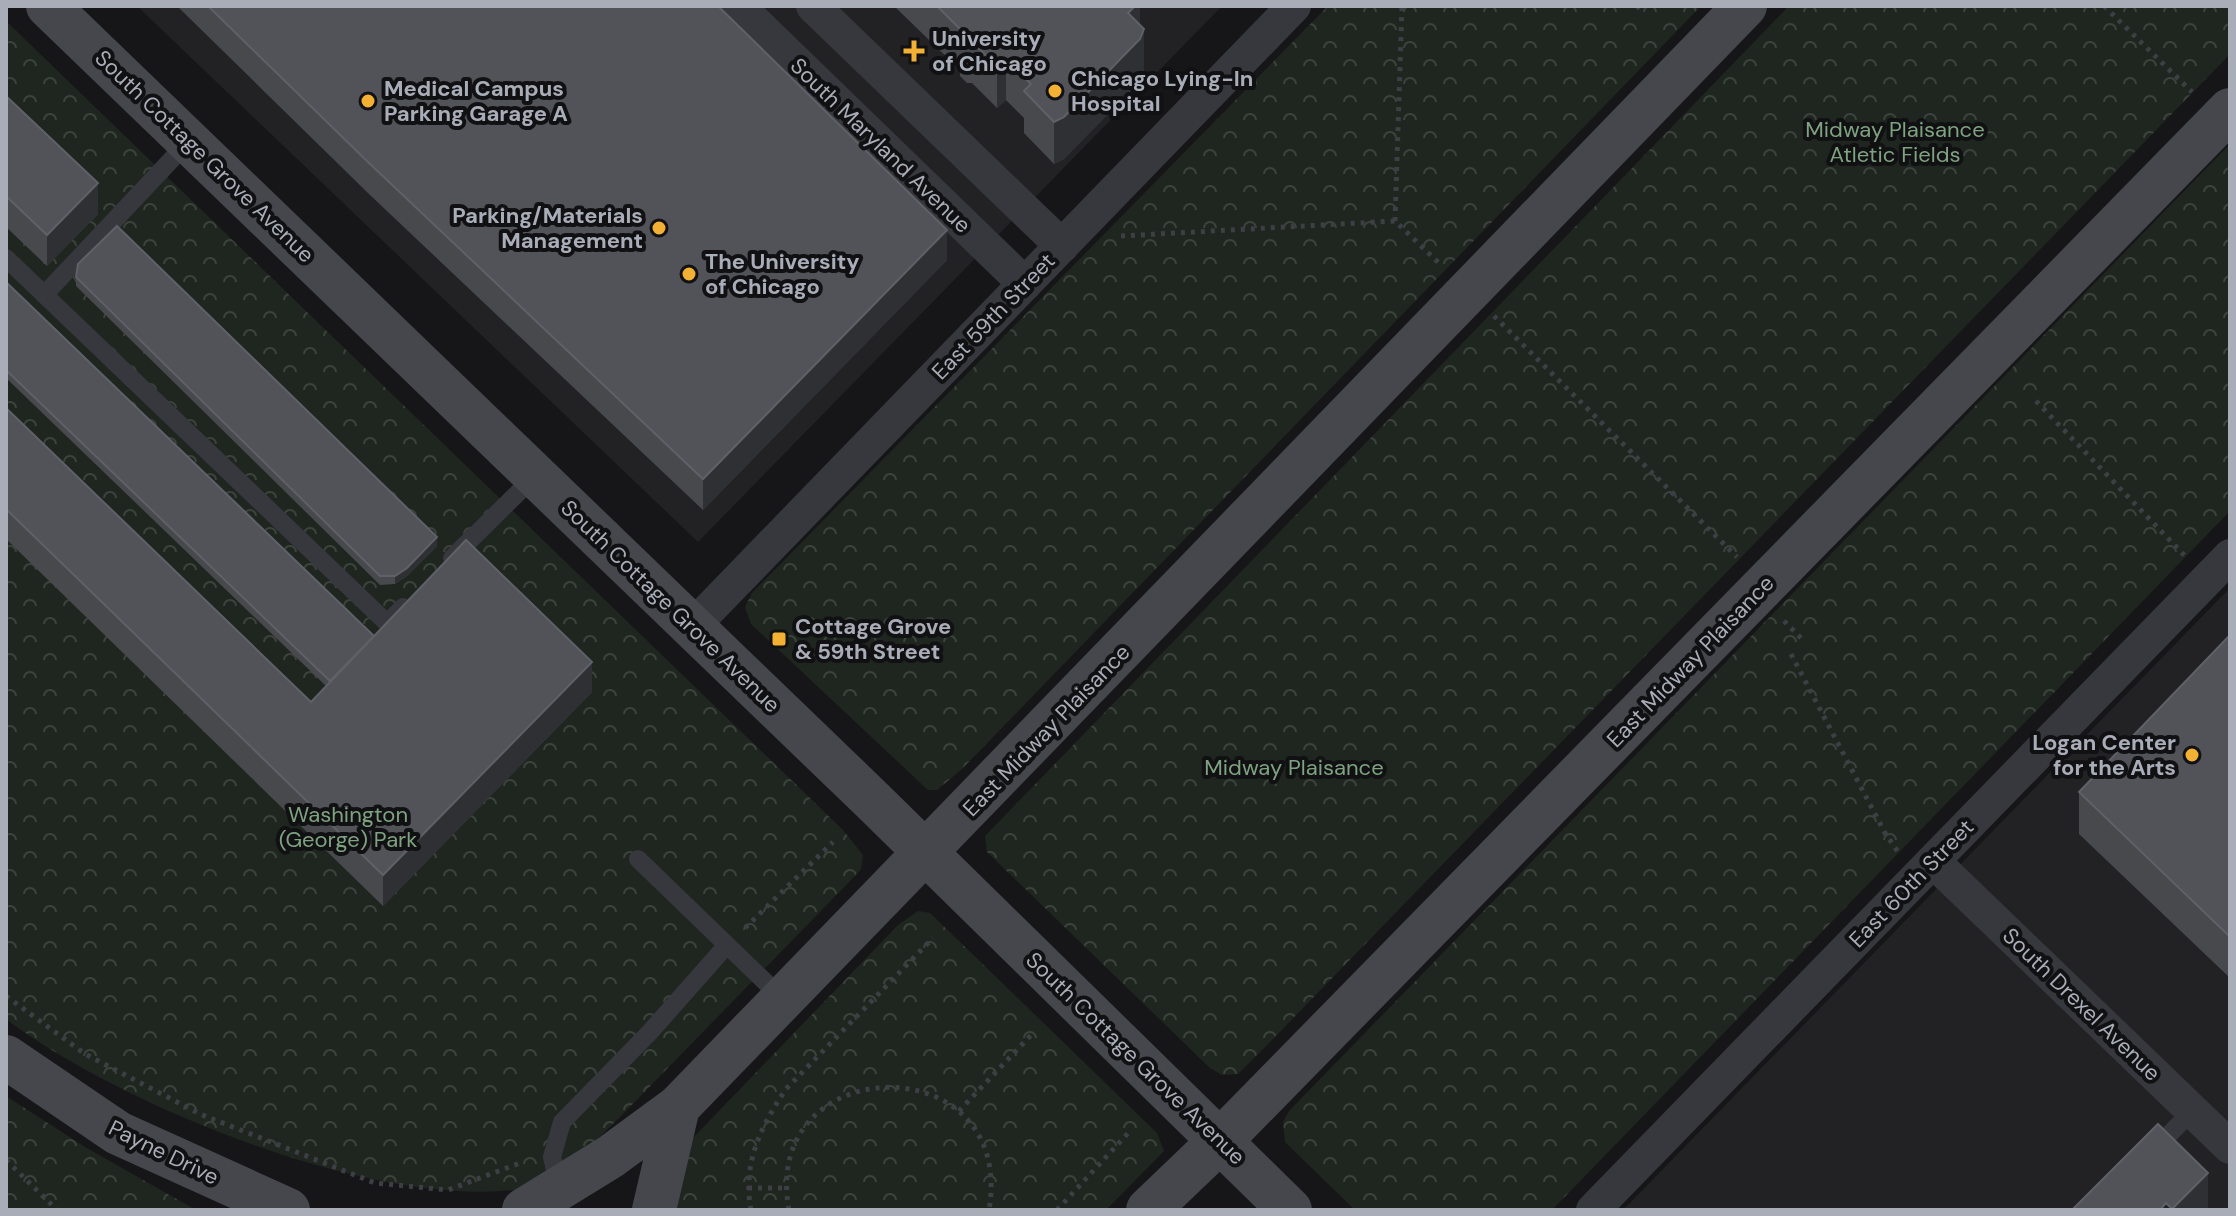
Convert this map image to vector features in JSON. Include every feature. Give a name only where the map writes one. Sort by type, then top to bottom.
[{"type":"street","name":"South Cottage Grove Avenue","points":[[48,6],[693,626],[1290,1210]]},
{"type":"street","name":"South Maryland Avenue","points":[[738,6],[1025,284]]},
{"type":"street","points":[[813,6],[1062,246]]},
{"type":"street","name":"East 59th Street","points":[[693,626],[1294,6]]},
{"type":"street","name":"East Midway Plaisance","points":[[542,1200],[678,1107],[1745,6]]},
{"type":"street","name":"East Midway Plaisance","points":[[1148,1210],[1220,1141],[2211,101]]},
{"type":"street","name":"East 60th Street","points":[[1593,1210],[2230,556]]},
{"type":"street","name":"South Drexel Avenue","points":[[1933,861],[2230,1147]]},
{"type":"street","name":"Payne Drive","points":[[6,1057],[118,1133],[288,1210]]},
{"type":"street","points":[[654,1210],[678,1107]]},
{"type":"lane","points":[[44,295],[189,141]]},
{"type":"lane","points":[[6,258],[387,623],[419,591]]},
{"type":"lane","points":[[440,570],[536,475]]},
{"type":"lane","points":[[638,859],[783,999]]},
{"type":"lane","points":[[542,1200],[562,1122],[650,1032],[726,946]]},
{"type":"lane","points":[[2146,1159],[2192,1111]]},
{"type":"path","points":[[1395,221],[1402,6]]},
{"type":"path","points":[[2104,6],[2211,101]]},
{"type":"path","points":[[1113,237],[1395,221],[1446,269]]},
{"type":"path","points":[[1491,313],[1740,559]]},
{"type":"path","points":[[2036,401],[2186,557]]},
{"type":"path","points":[[1777,615],[1803,640]]},
{"type":"path","points":[[1791,654],[1885,833],[1899,853]]},
{"type":"path","points":[[726,946],[833,842]]},
{"type":"path","points":[[751,1210],[748,1188],[760,1131],[786,1089],[933,938]]},
{"type":"path","points":[[6,996],[85,1054],[200,1114],[375,1183],[448,1190],[521,1163],[556,1136]]},
{"type":"path","points":[[959,1111],[1032,1034]]},
{"type":"path","points":[[789,1210],[789,1164],[804,1130],[830,1103],[849,1093],[883,1085],[900,1085],[933,1094],[959,1111],[987,1154],[992,1190],[989,1210]]},
{"type":"path","points":[[1057,1210],[1131,1130]]},
{"type":"path","points":[[6,1160],[57,1210]]},
{"type":"path","points":[[748,1188],[787,1188]]},
{"type":"shaded area","name":"The University of Chicago","points":[[137,6],[1222,6],[698,542]]},
{"type":"shaded area","points":[[2230,588],[2230,1210],[1623,1210]]},
{"type":"green space","points":[[1328,6],[1701,6],[962,769],[937,790],[928,790],[751,624],[745,607],[752,593]]},
{"type":"green space","name":"Midway Plaisance","points":[[1789,6],[2230,6],[2230,54],[1271,1041],[1238,1074],[1222,1075],[1210,1068],[987,852],[985,836]]},
{"type":"green space","name":"Washington (George) Park","points":[[6,21],[843,830],[863,855],[861,869],[853,878],[622,1115],[569,1163],[533,1187],[473,1192],[406,1185],[333,1170],[185,1118],[116,1086],[6,1019]]},
{"type":"green space","points":[[2230,144],[2230,511],[1552,1210],[1355,1210],[1285,1142],[1283,1122],[1289,1111]]},
{"type":"green space","points":[[918,911],[930,913],[1157,1133],[1164,1151],[1106,1210],[677,1210],[677,1188],[691,1140],[898,925]]},
{"type":"green space","points":[[6,1096],[85,1147],[196,1210],[6,1210]]},
{"type":"building","name":"The University of Chicago","points":[[208,6],[718,6],[947,230],[703,479]]},
{"type":"building","points":[[937,6],[1135,6],[1128,13],[1144,29],[1140,39],[1064,117],[1054,122],[1024,91],[1031,84],[1006,58],[997,67],[972,41],[967,42],[960,35],[960,29]]},
{"type":"building","points":[[6,96],[98,183],[47,235],[6,196]]},
{"type":"building","points":[[117,226],[437,537],[407,568],[395,576],[380,576],[76,277],[78,264]]},
{"type":"building","points":[[6,282],[374,636],[330,681],[6,370]]},
{"type":"building","points":[[6,408],[311,702],[466,540],[592,662],[383,875],[6,509]]},
{"type":"building","name":"Logan Center for the Arts","points":[[2230,635],[2230,937],[2079,792]]},
{"type":"building","points":[[2158,1124],[2208,1173],[2172,1209],[2166,1203],[2160,1210],[2072,1210]]},
{"type":"place","name":"University of Chicago","points":[[914,51]]},
{"type":"place","name":"Chicago Lying-In Hospital","points":[[1055,91]]},
{"type":"place","name":"Medical Campus Parking Garage A","points":[[368,101]]},
{"type":"place","name":"Parking/Materials Management","points":[[659,228]]},
{"type":"place","name":"The University of Chicago","points":[[689,274]]},
{"type":"place","name":"Cottage Grove & 59th Street","points":[[779,639]]},
{"type":"place","name":"Logan Center for the Arts","points":[[2192,755]]},
{"type":"park label","name":"Midway Plaisance Atletic Fields","points":[[1895,142]]}]
